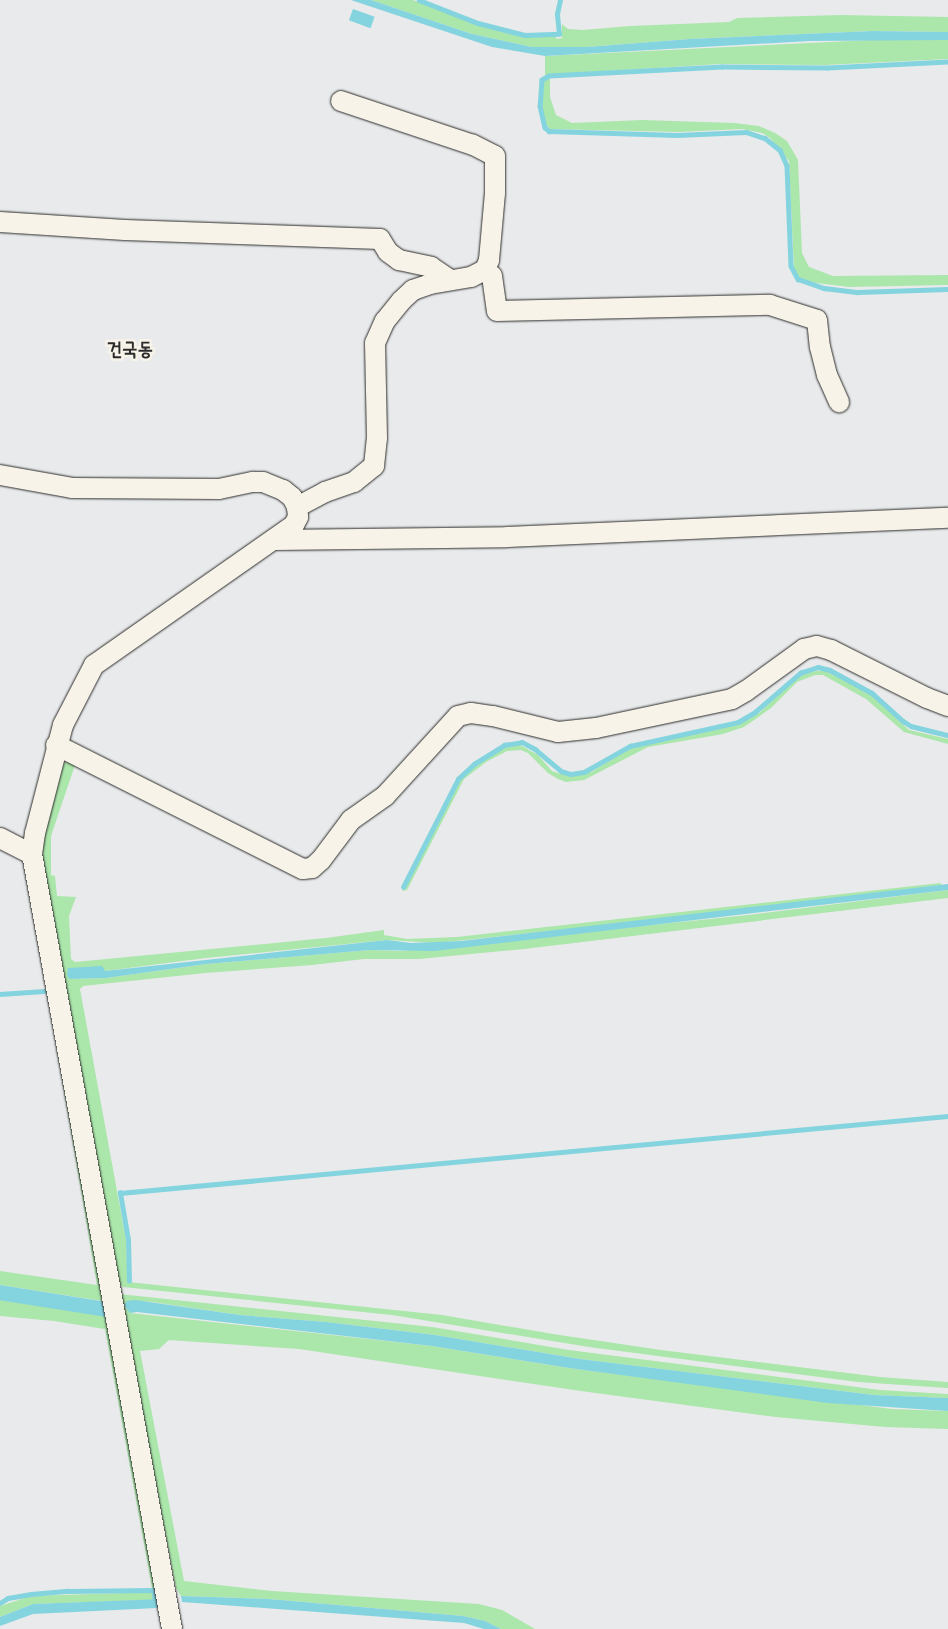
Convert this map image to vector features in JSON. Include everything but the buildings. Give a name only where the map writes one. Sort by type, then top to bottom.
[{"type":"street","points":[[297,507],[325,492],[354,482],[374,466],[377,438],[375,343],[385,322],[401,301],[413,290],[430,284],[471,277],[485,270],[490,250],[495,193],[495,156],[473,145],[341,101]]},
{"type":"street","points":[[0,222],[126,230],[380,239],[388,252],[399,260],[431,267],[450,280]]},
{"type":"street","points":[[485,270],[492,276],[497,311],[770,305],[817,320],[820,346],[827,375],[839,402]]},
{"type":"street","points":[[0,475],[72,488],[219,489],[262,482],[283,490],[292,497],[297,507],[298,517],[294,525],[275,540],[94,665],[63,725],[56,745],[32,854],[172,1629]]},
{"type":"street","points":[[275,540],[507,537],[948,518]]},
{"type":"street","points":[[56,745],[304,869],[312,868],[321,860],[351,820],[385,796],[458,716],[471,713],[493,716],[558,732],[574,732],[644,719],[732,699],[752,687],[804,649],[817,646],[831,650],[927,698],[948,706]]},
{"type":"street","points":[[0,838],[32,854]]},
{"type":"green space","points":[[371,0],[413,0],[480,26],[527,37],[555,36],[557,39],[562,38],[562,24],[568,29],[583,30],[729,22],[737,18],[841,15],[948,17],[948,32],[872,31],[690,39],[587,47],[532,47],[472,34]]},
{"type":"green space","points":[[871,40],[948,40],[948,59],[825,65],[719,64],[545,75],[545,56]]},
{"type":"green space","points":[[550,79],[550,97],[556,115],[572,123],[642,120],[734,123],[759,126],[775,133],[787,141],[798,160],[802,253],[809,267],[833,276],[948,275],[948,285],[849,287],[809,282],[799,277],[794,269],[789,161],[770,138],[762,133],[742,129],[679,132],[550,129],[545,123],[541,104],[544,80]]},
{"type":"green space","points":[[825,671],[853,683],[870,694],[909,730],[948,739],[948,744],[904,732],[866,699],[823,675],[815,675],[797,682],[771,708],[744,727],[723,734],[648,747],[584,780],[566,782],[558,779],[548,773],[528,753],[521,750],[507,751],[486,762],[464,779],[407,890],[402,891],[460,778],[497,751],[512,745],[520,745],[538,755],[552,771],[561,774],[581,775],[593,771],[631,747],[653,740],[736,725],[759,713],[800,675]]},
{"type":"green space","points":[[77,759],[51,836],[51,875],[55,876],[57,896],[76,897],[69,916],[71,959],[75,962],[326,938],[384,930],[384,935],[407,939],[457,937],[940,883],[942,885],[635,922],[437,943],[387,940],[206,958],[105,971],[70,979],[106,978],[206,964],[370,950],[401,951],[748,915],[948,890],[948,898],[524,949],[419,959],[364,959],[205,973],[83,986],[80,989],[126,1240],[128,1282],[442,1315],[661,1350],[880,1377],[948,1382],[948,1388],[858,1382],[589,1347],[392,1315],[123,1287],[118,1283],[43,861],[42,846],[60,770],[65,763]]},
{"type":"green space","points":[[47,990],[109,1302],[0,1285],[0,1271],[97,1285]]},
{"type":"green space","points":[[119,1294],[432,1327],[569,1350],[880,1390],[948,1394],[948,1398],[874,1395],[580,1359],[435,1335],[326,1322],[240,1315],[152,1302],[127,1301],[130,1313],[432,1346],[569,1368],[892,1409],[948,1411],[948,1429],[885,1427],[776,1417],[581,1391],[299,1349],[169,1340],[159,1349],[140,1351],[184,1581],[272,1591],[479,1604],[502,1610],[535,1629],[501,1629],[485,1621],[463,1616],[269,1599],[181,1596],[176,1588]]},
{"type":"green space","points":[[0,1300],[111,1316],[155,1588],[152,1588],[105,1329],[54,1321],[0,1316]]},
{"type":"green space","points":[[152,1592],[153,1600],[33,1604],[0,1617],[0,1606],[31,1596]]},
{"type":"water","points":[[351,0],[371,0],[472,34],[532,47],[587,47],[690,39],[872,31],[948,32],[948,40],[810,41],[545,56],[492,47]]},
{"type":"water","points":[[353,9],[375,17],[371,28],[349,20]]},
{"type":"water","points":[[948,884],[948,890],[434,951],[370,950],[206,964],[106,978],[70,979],[67,976],[68,968],[102,966],[105,971],[387,940],[411,943],[461,941]]},
{"type":"water","points":[[0,1285],[109,1302],[106,1317],[0,1300]]},
{"type":"water","points":[[135,1300],[240,1315],[326,1322],[435,1335],[580,1359],[874,1395],[948,1398],[948,1411],[828,1403],[569,1368],[432,1346],[137,1312],[130,1313],[124,1305],[127,1301]]},
{"type":"water","points":[[181,1596],[269,1599],[463,1616],[485,1621],[501,1629],[484,1629],[464,1623],[182,1602]]},
{"type":"water","points":[[163,1599],[164,1603],[157,1608],[33,1614],[0,1626],[0,1617],[33,1604]]},
{"type":"waterway","points":[[419,0],[478,23],[525,35],[559,34],[557,14],[560,0]]},
{"type":"waterway","points":[[948,62],[828,68],[722,67],[549,76],[542,80],[540,106],[545,127],[549,131],[677,135],[746,132],[765,138],[780,150],[787,166],[791,266],[798,279],[824,288],[858,292],[948,289]]},
{"type":"waterway","points":[[403,887],[458,779],[474,764],[504,745],[522,742],[535,749],[561,771],[571,774],[584,772],[630,746],[738,722],[755,712],[800,673],[818,667],[830,670],[872,693],[911,726],[948,735]]},
{"type":"waterway","points":[[0,994],[44,991]]},
{"type":"waterway","points":[[129,1281],[128,1240],[120,1193],[948,1116]]},
{"type":"waterway","points":[[0,1603],[8,1598],[68,1591],[154,1590],[155,1600]]},
{"type":"district","name":"건국동","points":[[130,349]]}]
